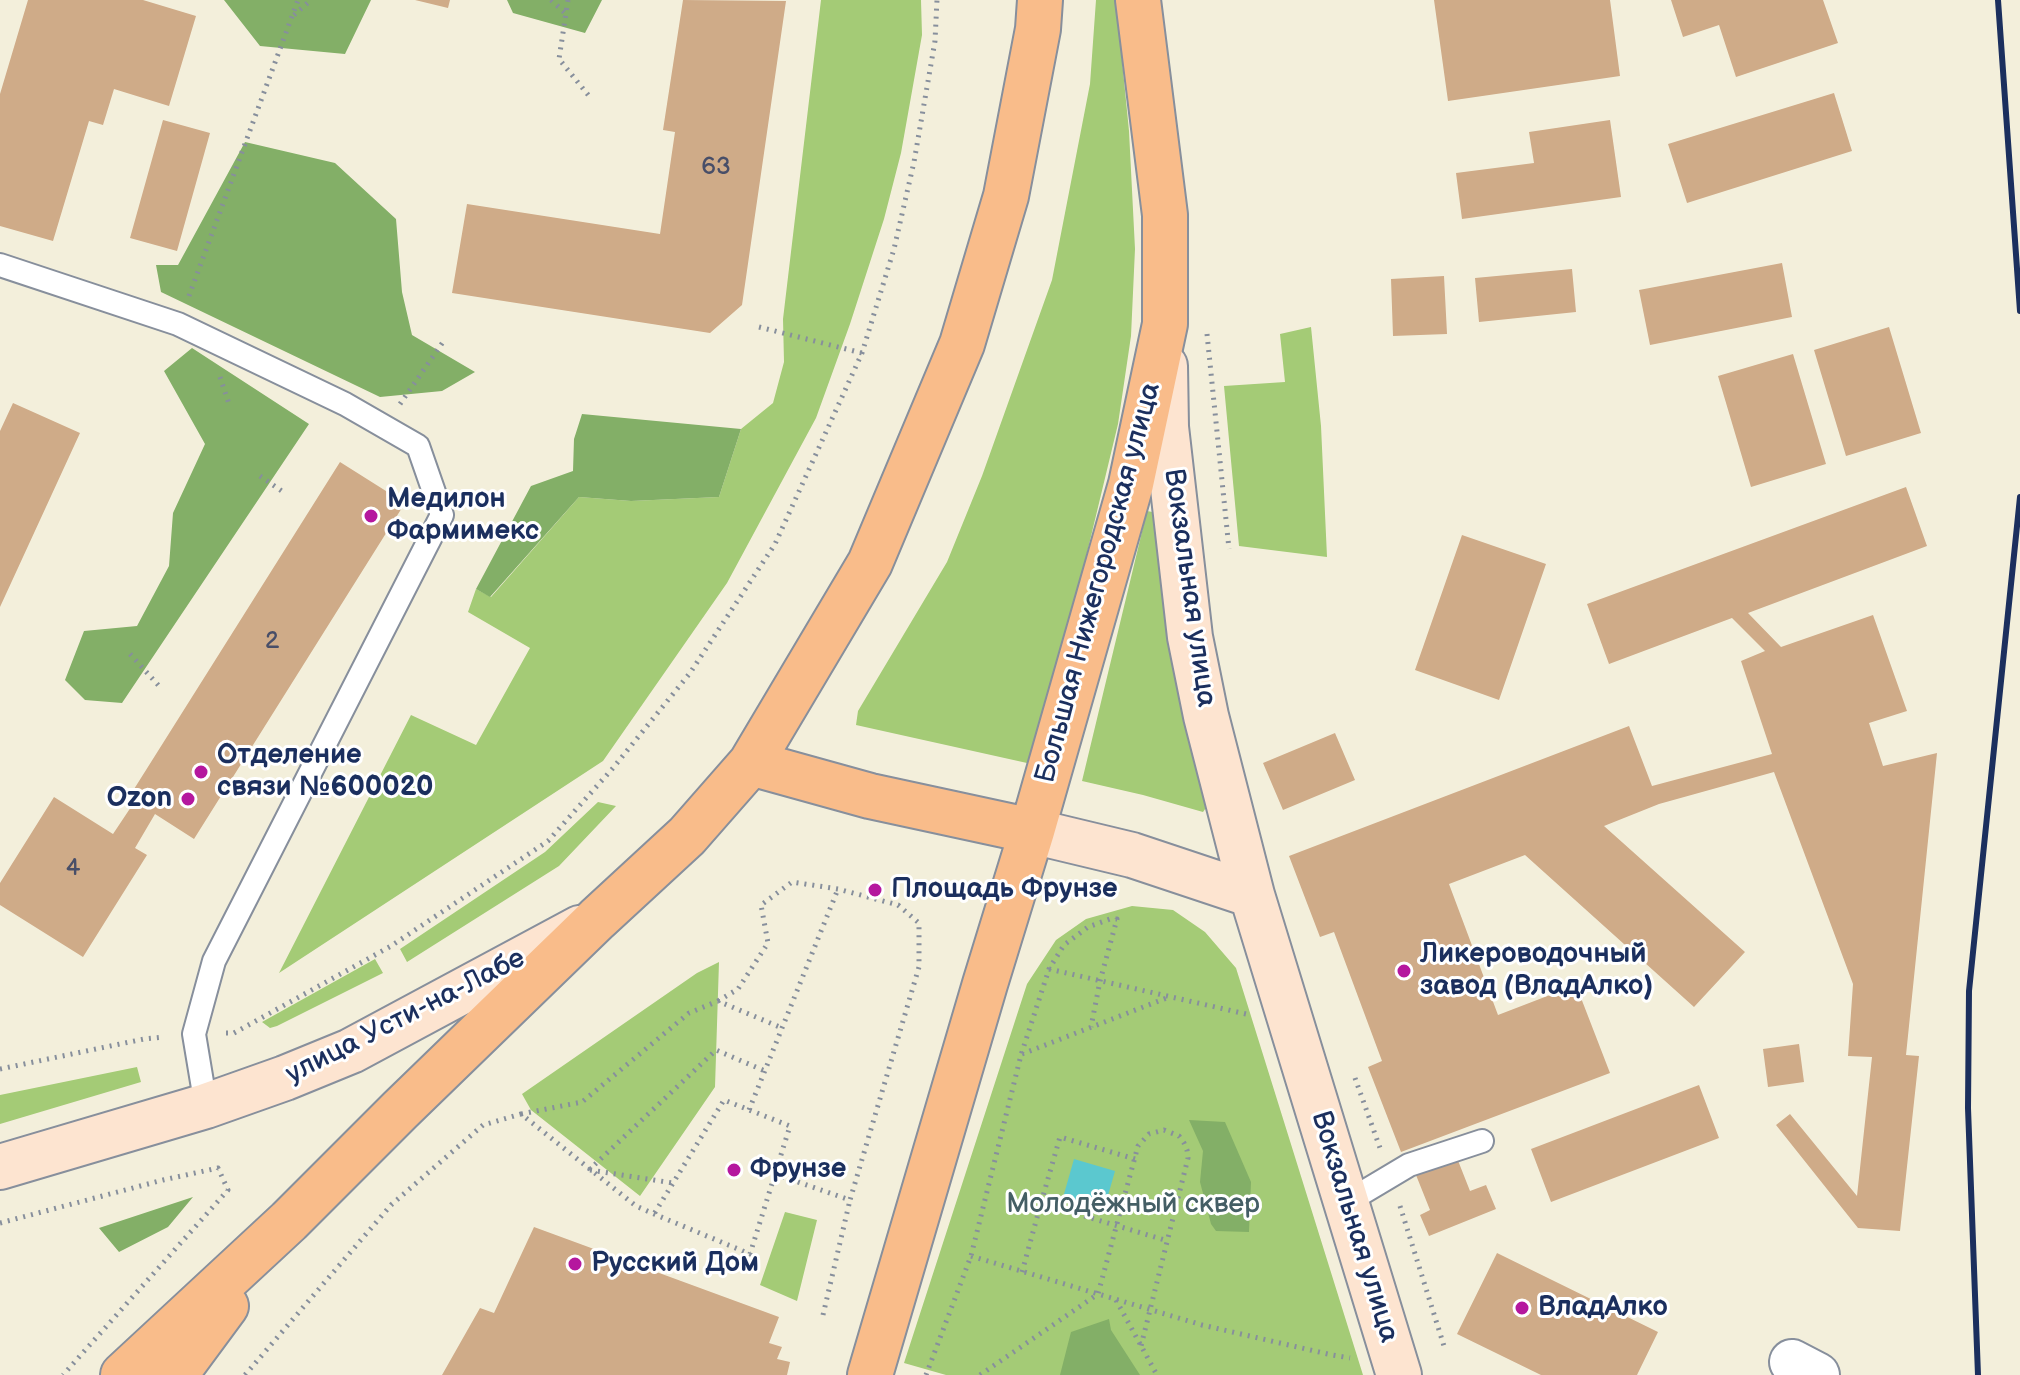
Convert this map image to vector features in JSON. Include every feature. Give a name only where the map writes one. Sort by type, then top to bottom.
[{"type":"main road","points":[[1040,0],[1038,29],[1006,196],[962,344],[870,563],[751,763],[870,796],[1132,855],[1252,895]]},
{"type":"main road","name":"Большая Нижегородская улица","points":[[870,1375],[1032,831],[1131,484],[1165,324],[1165,215],[1138,0]]},
{"type":"main road","name":"Вокзальная улица","points":[[1165,324],[1166,427],[1190,637],[1213,743],[1252,895],[1399,1375]]},
{"type":"main road","name":"улица Усти-на-Лабе","points":[[0,1167],[206,1106],[351,1051],[597,919],[687,836],[751,763]]},
{"type":"main road","points":[[123,1375],[289,1221],[597,919]]},
{"type":"main road","points":[[175,1375],[289,1221]]},
{"type":"lane","points":[[0,265],[178,324],[345,404],[418,446],[442,515],[214,961],[194,1034],[206,1106]]},
{"type":"lane","points":[[1347,1202],[1409,1165],[1482,1141]]},
{"type":"path","points":[[178,324],[298,0]]},
{"type":"path","points":[[291,17],[311,0]]},
{"type":"path","points":[[551,0],[566,13]]},
{"type":"path","points":[[568,0],[559,59],[589,96]]},
{"type":"path","points":[[0,1069],[144,1039],[234,1033],[391,946],[548,841],[613,768],[690,673],[775,544],[862,353],[894,249],[914,162],[935,41],[937,0]]},
{"type":"path","points":[[759,327],[862,353]]},
{"type":"path","points":[[384,427],[443,342]]},
{"type":"path","points":[[260,476],[286,494]]},
{"type":"path","points":[[130,654],[159,686]]},
{"type":"path","points":[[245,1375],[391,1205],[483,1125],[582,1102],[689,1013],[738,989],[768,943],[761,905],[792,882],[838,889],[898,905],[919,923],[919,967],[850,1200],[823,1315]]},
{"type":"path","points":[[749,1110],[838,889]]},
{"type":"path","points":[[926,1375],[971,1256],[1021,1055],[1049,969],[1064,945],[1088,927],[1117,919],[1091,1027]]},
{"type":"path","points":[[1049,969],[1246,1013]]},
{"type":"path","points":[[1021,1055],[1169,997]]},
{"type":"path","points":[[718,1001],[782,1028]]},
{"type":"path","points":[[589,1170],[716,1050],[765,1071]]},
{"type":"path","points":[[521,1114],[636,1206],[654,1214],[750,1254],[790,1126],[724,1100],[654,1214]]},
{"type":"path","points":[[980,1375],[1098,1294],[1143,1139],[1156,1131],[1172,1132],[1184,1143],[1188,1158],[1141,1346]]},
{"type":"path","points":[[1022,1272],[1060,1137],[1135,1159]]},
{"type":"path","points":[[0,1223],[218,1168],[228,1190],[63,1375]]},
{"type":"path","points":[[589,1170],[673,1183]]},
{"type":"path","points":[[775,1174],[850,1200]]},
{"type":"path","points":[[1041,1203],[1168,1241]]},
{"type":"path","points":[[971,1256],[1202,1325],[1350,1358]]},
{"type":"path","points":[[1116,1300],[1157,1375]]},
{"type":"green space","points":[[224,0],[371,0],[345,54],[260,46]]},
{"type":"green space","points":[[507,0],[602,0],[585,33],[513,13]]},
{"type":"green space","points":[[821,0],[921,0],[922,35],[901,153],[884,219],[850,324],[816,418],[727,583],[603,761],[279,973],[411,715],[476,745],[530,648],[468,612],[476,589],[491,597],[579,497],[631,501],[719,497],[741,429],[773,403],[784,362],[783,319]]},
{"type":"green space","points":[[1096,0],[1116,0],[1129,131],[1135,249],[1131,336],[1118,424],[1036,765],[856,725],[858,711],[947,562],[982,476],[1052,280],[1090,84]]},
{"type":"green space","points":[[245,142],[335,163],[396,219],[402,292],[412,335],[475,372],[442,391],[380,397],[161,292],[156,265],[178,265]]},
{"type":"green space","points":[[1311,327],[1321,426],[1327,557],[1239,546],[1224,386],[1285,382],[1280,334]]},
{"type":"green space","points":[[192,348],[309,424],[122,703],[85,700],[65,680],[84,631],[137,626],[169,566],[173,513],[205,444],[164,371]]},
{"type":"green space","points":[[582,414],[741,429],[719,497],[631,501],[579,497],[490,597],[476,589],[531,486],[573,471],[574,439]]},
{"type":"green space","points":[[1147,511],[1158,513],[1208,805],[1203,812],[1082,781]]},
{"type":"green space","points":[[598,802],[616,806],[559,866],[407,962],[400,949],[545,852]]},
{"type":"green space","name":"Молодёжный сквер","points":[[1132,906],[1173,910],[1205,932],[1236,968],[1363,1375],[946,1375],[904,1363],[1027,984],[1056,940],[1086,919]]},
{"type":"green space","points":[[375,959],[383,973],[277,1026],[270,1028],[262,1022]]},
{"type":"green space","points":[[719,962],[715,1087],[640,1196],[531,1110],[522,1094],[697,973]]},
{"type":"green space","points":[[137,1067],[141,1082],[0,1124],[0,1095]]},
{"type":"green space","points":[[1189,1120],[1225,1122],[1251,1182],[1249,1232],[1216,1231],[1211,1224],[1200,1182],[1203,1151]]},
{"type":"green space","points":[[193,1197],[168,1227],[119,1252],[99,1228]]},
{"type":"green space","points":[[785,1212],[817,1220],[797,1301],[760,1285]]},
{"type":"green space","points":[[1109,1319],[1111,1330],[1140,1375],[1060,1375],[1071,1332]]},
{"type":"water","points":[[1074,1159],[1115,1171],[1103,1213],[1062,1201]]},
{"type":"building","points":[[28,0],[143,0],[196,16],[169,106],[114,89],[103,125],[89,121],[53,241],[0,226],[0,94]]},
{"type":"building","points":[[415,0],[450,0],[448,8]]},
{"type":"building","points":[[683,0],[786,1],[742,305],[710,333],[452,293],[467,204],[660,234],[675,132],[663,130]]},
{"type":"building","points":[[1434,0],[1610,0],[1620,76],[1448,101]]},
{"type":"building","points":[[1671,0],[1823,0],[1838,43],[1736,77],[1719,25],[1683,37]]},
{"type":"building","points":[[1834,93],[1852,151],[1687,203],[1668,144]]},
{"type":"building","points":[[163,120],[210,133],[177,251],[130,238]]},
{"type":"building","points":[[1610,120],[1621,197],[1462,219],[1456,173],[1534,163],[1529,132]]},
{"type":"building","points":[[1782,263],[1792,317],[1650,345],[1639,290]]},
{"type":"building","points":[[1572,269],[1576,312],[1479,322],[1475,278]]},
{"type":"building","points":[[1444,276],[1447,334],[1393,336],[1391,279]]},
{"type":"building","points":[[1889,327],[1921,433],[1846,456],[1814,350]]},
{"type":"building","points":[[1793,354],[1826,464],[1751,487],[1718,376]]},
{"type":"building","points":[[13,403],[80,433],[0,607],[0,431]]},
{"type":"building","points":[[340,462],[405,503],[194,839],[155,814],[135,848],[147,855],[83,957],[0,905],[0,883],[54,797],[113,834],[135,801],[129,797]]},
{"type":"building","points":[[1906,487],[1927,546],[1748,613],[1781,647],[1873,615],[1907,711],[1869,723],[1883,766],[1937,753],[1906,1055],[1919,1056],[1900,1231],[1858,1228],[1776,1125],[1790,1114],[1857,1196],[1872,1057],[1848,1056],[1853,984],[1774,772],[1659,804],[1604,826],[1745,952],[1694,1007],[1525,855],[1449,884],[1498,1015],[1576,985],[1610,1073],[1401,1152],[1368,1067],[1382,1061],[1334,932],[1320,937],[1289,856],[1629,726],[1652,786],[1772,754],[1741,661],[1765,651],[1732,618],[1609,664],[1587,604]]},
{"type":"building","points":[[1462,535],[1546,564],[1499,700],[1415,670]]},
{"type":"building","points":[[1335,733],[1355,780],[1283,810],[1263,763]]},
{"type":"building","points":[[1799,1044],[1804,1082],[1768,1087],[1763,1049]]},
{"type":"building","points":[[1699,1085],[1719,1138],[1551,1202],[1531,1149]]},
{"type":"building","points":[[1457,1158],[1470,1191],[1486,1185],[1496,1209],[1429,1236],[1420,1215],[1430,1210],[1416,1175]]},
{"type":"building","name":"Русский Дом","points":[[534,1227],[779,1317],[769,1343],[782,1347],[777,1359],[790,1362],[787,1375],[442,1375],[480,1308],[494,1313]]},
{"type":"building","points":[[1497,1253],[1658,1332],[1637,1375],[1541,1375],[1457,1334]]},
{"type":"railway","points":[[1998,0],[2020,311]]},
{"type":"railway","points":[[1978,1375],[1968,1108],[1969,991],[2020,497]]},
{"type":"place","name":"Медилон Фармимекс","points":[[371,516]]},
{"type":"place","name":"Отделение связи №600020","points":[[201,772]]},
{"type":"place","name":"Ozon","points":[[188,799]]},
{"type":"place","name":"Площадь Фрунзе","points":[[875,890]]},
{"type":"place","name":"Ликероводочный завод (ВладАлко)","points":[[1404,971]]},
{"type":"place","name":"Фрунзе","points":[[734,1170]]},
{"type":"place","name":"Русский Дом","points":[[575,1264]]},
{"type":"place","name":"ВладАлко","points":[[1522,1308]]}]
